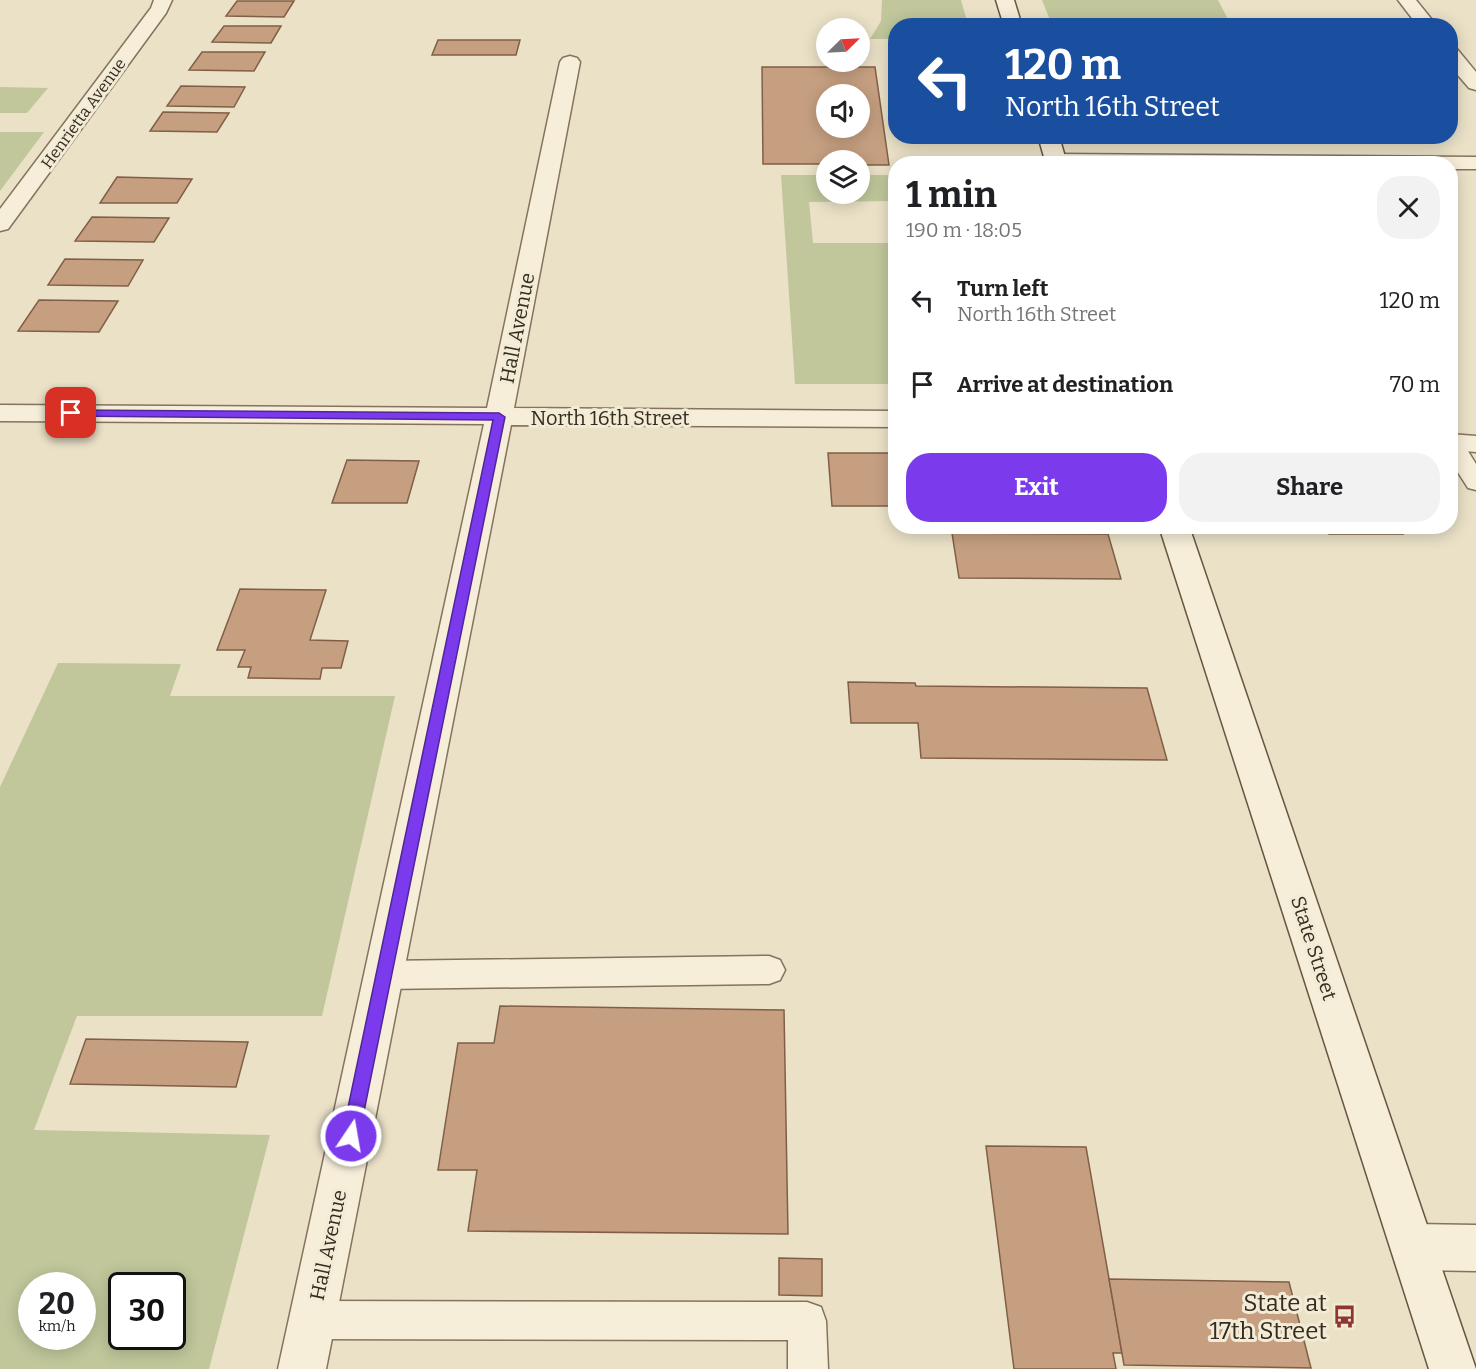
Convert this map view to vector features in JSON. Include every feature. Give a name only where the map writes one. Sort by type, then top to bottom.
[{"type":"street","name":"Henrietta Avenue","points":[[0,224],[159,9],[163,0]]},
{"type":"street","points":[[1005,0],[1011,18]]},
{"type":"street","points":[[1407,0],[1422,18]]},
{"type":"street","name":"Hall Avenue","points":[[302,1369],[570,62]]},
{"type":"street","points":[[1458,63],[1476,84]]},
{"type":"street","points":[[1458,163],[1476,163]]},
{"type":"street","name":"North 16th Street","points":[[0,413],[888,419]]},
{"type":"street","name":"State Street","points":[[1177,534],[1453,1369]]},
{"type":"street","points":[[1414,1247],[1476,1248]]},
{"type":"lane","points":[[1458,444],[1476,483]]},
{"type":"lane","points":[[384,975],[769,970]]},
{"type":"lane","points":[[312,1320],[807,1321],[808,1369]]},
{"type":"green space","points":[[882,0],[961,0],[966,18],[888,18],[888,39],[870,39],[881,21]]},
{"type":"green space","points":[[1042,0],[1218,0],[1227,18],[1049,18]]},
{"type":"green space","points":[[0,87],[48,88],[27,113],[0,113]]},
{"type":"green space","points":[[0,132],[44,132],[0,191]]},
{"type":"green space","points":[[781,175],[816,175],[816,202],[809,202],[813,243],[888,243],[888,384],[795,384]]},
{"type":"green space","points":[[870,175],[888,175],[888,201],[870,201]]},
{"type":"green space","points":[[58,663],[181,664],[170,696],[395,696],[322,1016],[77,1016],[34,1130],[270,1135],[209,1369],[0,1369],[0,787]]},
{"type":"building","points":[[237,1],[294,1],[284,17],[226,16]]},
{"type":"building","points":[[224,26],[281,26],[271,43],[212,42]]},
{"type":"building","points":[[438,40],[520,40],[516,55],[432,55]]},
{"type":"building","points":[[202,52],[265,52],[254,71],[189,70]]},
{"type":"building","points":[[762,67],[816,67],[816,72],[870,72],[870,67],[875,67],[888,165],[870,165],[870,150],[816,150],[816,164],[763,164]]},
{"type":"building","points":[[181,86],[245,87],[234,107],[167,106]]},
{"type":"building","points":[[163,112],[229,113],[217,132],[150,131]]},
{"type":"building","points":[[117,177],[192,179],[177,203],[100,203]]},
{"type":"building","points":[[92,217],[169,218],[154,242],[75,241]]},
{"type":"building","points":[[65,259],[143,260],[128,286],[48,285]]},
{"type":"building","points":[[39,300],[118,301],[99,332],[18,331]]},
{"type":"building","points":[[828,453],[888,453],[888,506],[832,506]]},
{"type":"building","points":[[347,460],[419,461],[407,503],[332,503]]},
{"type":"building","points":[[952,534],[1108,534],[1121,579],[959,578]]},
{"type":"building","points":[[240,589],[326,590],[310,640],[348,641],[341,668],[322,668],[320,679],[248,678],[251,667],[238,667],[245,650],[217,650]]},
{"type":"building","points":[[848,682],[915,683],[916,686],[1147,688],[1167,760],[921,758],[918,723],[851,723]]},
{"type":"building","points":[[500,1006],[784,1010],[788,1234],[468,1231],[477,1170],[438,1170],[458,1043],[494,1043]]},
{"type":"building","points":[[86,1039],[248,1042],[236,1087],[70,1084]]},
{"type":"building","points":[[986,1146],[1086,1147],[1122,1353],[1113,1353],[1116,1369],[1014,1369]]},
{"type":"building","points":[[779,1258],[822,1259],[822,1296],[779,1295]]},
{"type":"building","points":[[1109,1279],[1289,1282],[1311,1368],[1124,1365]]},
{"type":"place","name":"State at 17th Street","points":[[1345,1317]]},
{"type":"route","points":[[71,413],[499,417],[351,1136]]}]
